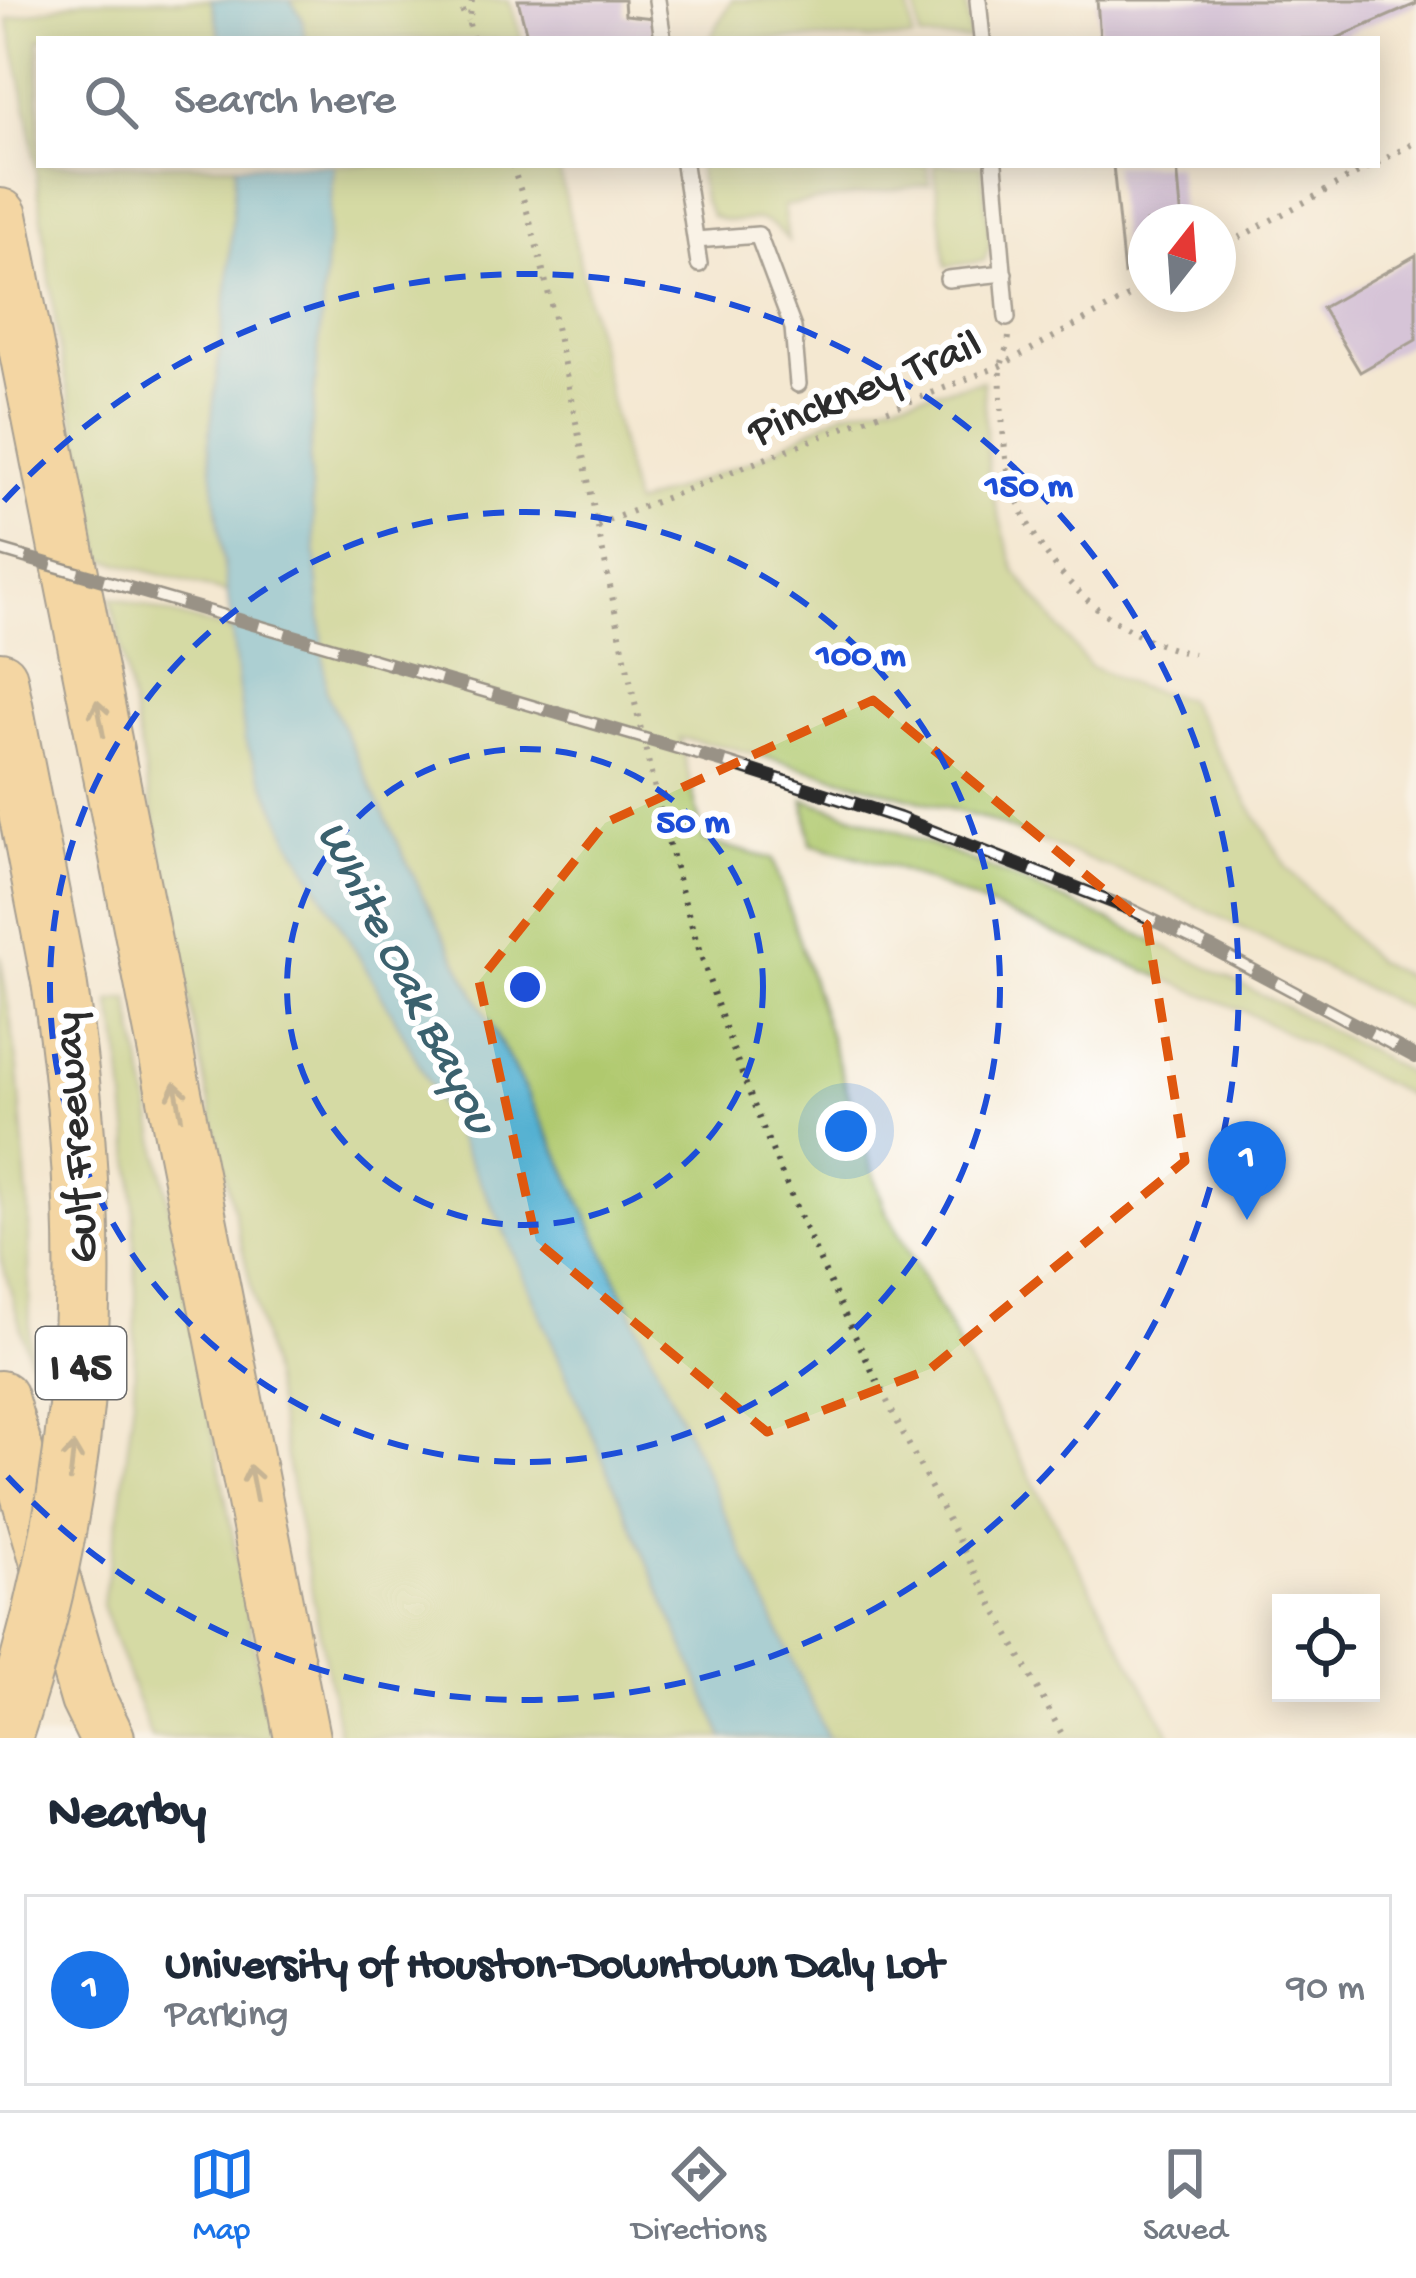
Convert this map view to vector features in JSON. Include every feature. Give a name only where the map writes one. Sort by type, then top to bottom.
[{"type":"highway","points":[[0,216],[302,1738]]},
{"type":"highway","name":"Gulf Freeway","points":[[0,680],[59,981],[76,1110],[82,1217],[80,1382],[58,1549],[39,1629],[4,1738]]},
{"type":"highway","points":[[0,1398],[98,1725]]},
{"type":"highway","points":[[275,1598],[316,1738]]},
{"type":"lane","points":[[657,0],[663,36]]},
{"type":"lane","points":[[978,0],[982,36]]},
{"type":"lane","points":[[684,168],[699,264]]},
{"type":"lane","points":[[994,168],[1007,318]]},
{"type":"lane","points":[[696,240],[758,235],[793,328],[798,384]]},
{"type":"lane","points":[[948,279],[1004,273]]},
{"type":"path","points":[[456,0],[470,24]]},
{"type":"path","points":[[472,0],[472,36]]},
{"type":"path","points":[[1380,161],[1416,142]]},
{"type":"path","points":[[513,168],[550,298],[636,712],[677,875],[749,1095],[810,1247],[888,1409],[1064,1738]]},
{"type":"path","points":[[1236,239],[1368,168]]},
{"type":"path","name":"Pinckney Trail","points":[[598,525],[1000,366],[1128,297]]},
{"type":"path","points":[[1007,318],[1010,342],[1000,366],[1006,464],[1024,516],[1052,564],[1119,625],[1159,647],[1192,654]]},
{"type":"highlighted area","points":[[873,700],[1147,925],[1185,1161],[930,1369],[767,1432],[536,1241],[479,981],[605,823]]},
{"type":"green space","points":[[84,0],[211,0],[220,36],[36,36],[36,168],[236,168],[209,442],[227,593],[103,559],[58,341],[29,119],[8,19]]},
{"type":"green space","points":[[290,0],[509,0],[521,36],[305,36],[302,18]]},
{"type":"green space","points":[[732,0],[908,0],[913,36],[712,36]]},
{"type":"green space","points":[[915,0],[966,0],[970,36],[920,36]]},
{"type":"green space","points":[[334,168],[559,168],[634,505],[756,459],[845,411],[983,381],[989,482],[1015,571],[1089,666],[1137,687],[1186,699],[1287,868],[1374,960],[1416,982],[1416,1013],[1159,887],[982,818],[729,747],[680,738],[704,841],[773,859],[885,1209],[1172,1738],[828,1738],[562,1161],[422,894],[326,692],[309,460]]},
{"type":"green space","points":[[698,168],[927,168],[930,184],[783,206],[788,240],[760,220],[712,216],[703,199]]},
{"type":"green space","points":[[934,168],[982,168],[990,245],[984,261],[946,266]]},
{"type":"green space","points":[[111,597],[232,631],[245,740],[290,839],[394,1016],[495,1210],[724,1738],[340,1738]]},
{"type":"green space","points":[[804,799],[1040,889],[1192,960],[1416,1077],[1416,1099],[1244,1011],[893,867],[811,844]]},
{"type":"green space","points":[[0,954],[18,1068],[29,1211],[30,1361],[0,1254]]},
{"type":"green space","points":[[129,999],[272,1738],[151,1738],[102,1605],[134,1397],[133,1178],[119,1040],[110,1002]]},
{"type":"water","points":[[211,0],[290,0],[302,18],[305,36],[220,36]]},
{"type":"water","name":"White Oak Bayou","points":[[236,168],[334,168],[309,460],[326,692],[422,894],[562,1161],[828,1738],[724,1738],[495,1210],[394,1016],[290,839],[245,740],[209,442]]},
{"type":"building","points":[[518,0],[624,0],[625,15],[654,18],[653,36],[527,36]]},
{"type":"building","points":[[1097,0],[1416,0],[1342,36],[1100,36]]},
{"type":"building","points":[[1113,168],[1177,168],[1180,204],[1128,204],[1128,272],[1124,274]]},
{"type":"building","points":[[1416,255],[1416,340],[1360,372],[1322,308]]},
{"type":"railway","points":[[0,550],[728,763],[899,818],[1130,909],[1416,1057]]},
{"type":"place","name":"University of Houston-Downtown Daly Lot","points":[[1247,1220]]}]
